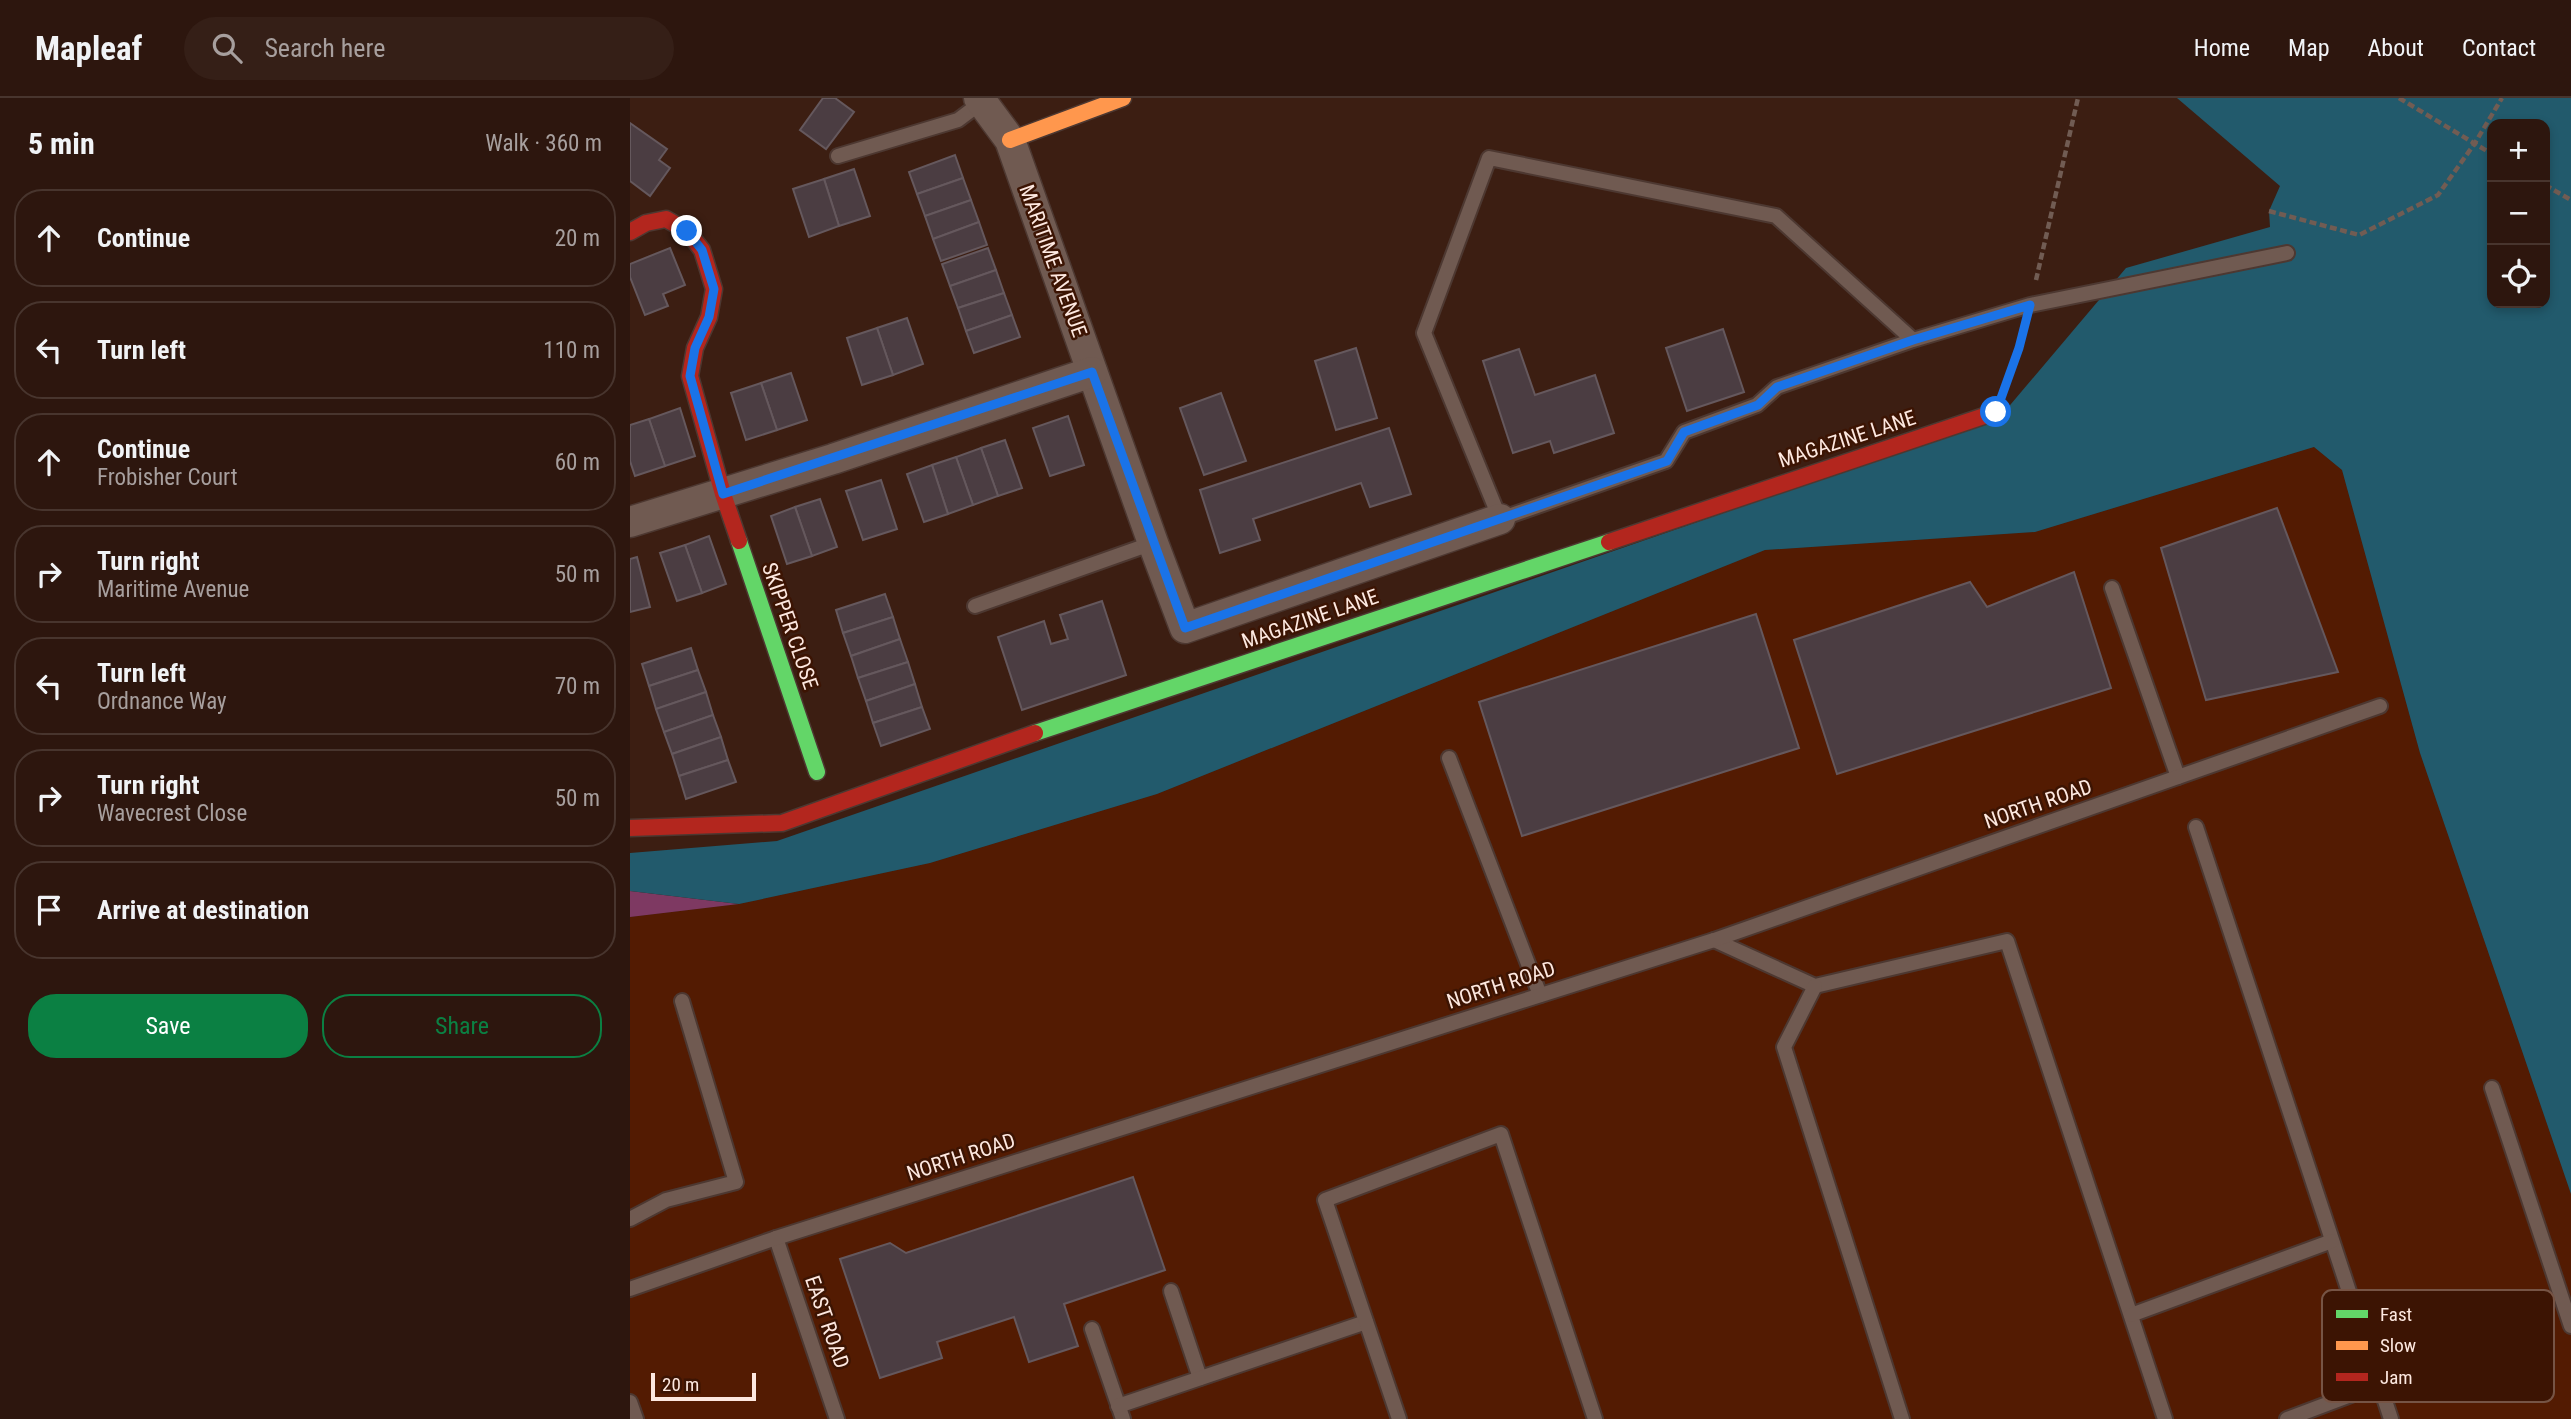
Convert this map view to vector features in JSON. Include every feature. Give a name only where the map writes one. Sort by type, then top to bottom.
[{"type":"street","points":[[1010,140],[1123,98]]},
{"type":"street","name":"MARITIME AVENUE","points":[[981,100],[1010,140],[1185,628],[1500,520]]},
{"type":"street","name":"SKIPPER CLOSE","points":[[630,232],[646,223],[666,219],[687,231],[702,250],[714,289],[709,317],[695,348],[690,376],[723,494],[817,772]]},
{"type":"street","points":[[630,522],[1092,372]]},
{"type":"street","name":"MAGAZINE LANE","points":[[630,828],[782,823],[1001,745],[1996,412]]},
{"type":"lane","points":[[838,156],[958,120],[981,100]]},
{"type":"lane","points":[[1913,340],[1776,216],[1489,158],[1424,333],[1500,520],[1667,461],[1684,432],[1758,405],[1777,387],[1913,340],[2030,305],[2287,253]]},
{"type":"lane","points":[[975,606],[1153,543]]},
{"type":"lane","points":[[2112,588],[2178,777]]},
{"type":"lane","name":"NORTH ROAD","points":[[630,1289],[776,1238],[1714,940],[2380,706]]},
{"type":"lane","points":[[1449,758],[1539,995]]},
{"type":"lane","points":[[2196,827],[2348,1290]]},
{"type":"lane","points":[[1714,940],[1815,986],[2007,941],[2165,1419]]},
{"type":"lane","points":[[1815,986],[1784,1047],[1902,1419]]},
{"type":"lane","points":[[630,1219],[666,1200],[736,1182],[682,1001]]},
{"type":"lane","points":[[2492,1088],[2571,1326]]},
{"type":"lane","points":[[1399,1419],[1325,1200],[1501,1134],[1595,1419]]},
{"type":"lane","name":"EAST ROAD","points":[[776,1238],[837,1419]]},
{"type":"lane","points":[[2131,1315],[2332,1241]]},
{"type":"lane","points":[[1171,1291],[1200,1378]]},
{"type":"lane","points":[[1092,1329],[1120,1413],[1200,1378],[1366,1322]]},
{"type":"lane","points":[[630,1402],[636,1419]]},
{"type":"lane","points":[[2287,1419],[2332,1402]]},
{"type":"lane","points":[[2386,1402],[2391,1419]]},
{"type":"path","points":[[1996,412],[2019,348],[2078,98]]},
{"type":"path","points":[[2399,98],[2487,150]]},
{"type":"path","points":[[2269,212],[2359,236],[2438,195],[2475,143],[2502,98]]},
{"type":"path","points":[[2550,188],[2571,200]]},
{"type":"shaded area","points":[[2314,447],[2342,470],[2420,753],[2571,1194],[2571,1419],[630,1419],[630,917],[739,904],[930,863],[1157,794],[1765,550],[2035,532]]},
{"type":"shaded area","points":[[630,891],[739,904],[630,917]]},
{"type":"water","points":[[2177,98],[2571,98],[2571,1194],[2420,753],[2342,470],[2314,447],[2035,532],[1765,550],[1157,794],[930,863],[739,904],[630,891],[630,853],[777,841],[2000,417],[2126,268],[2270,227],[2269,211],[2280,186]]},
{"type":"building","points":[[823,98],[835,98],[854,112],[826,149],[800,130]]},
{"type":"building","points":[[630,123],[667,149],[659,160],[670,168],[650,196],[630,181]]},
{"type":"building","points":[[955,155],[963,178],[917,194],[909,172]]},
{"type":"building","points":[[854,169],[870,216],[839,226],[824,179]]},
{"type":"building","points":[[963,178],[971,200],[925,216],[917,194]]},
{"type":"building","points":[[824,179],[839,226],[809,237],[793,189]]},
{"type":"building","points":[[971,200],[979,222],[933,239],[925,216]]},
{"type":"building","points":[[979,222],[987,245],[941,261],[933,239]]},
{"type":"building","points":[[670,248],[685,285],[663,294],[668,306],[645,315],[630,277],[630,264]]},
{"type":"building","points":[[988,248],[996,270],[950,286],[942,264]]},
{"type":"building","points":[[996,270],[1004,293],[958,308],[950,286]]},
{"type":"building","points":[[1004,293],[1012,315],[966,331],[958,308]]},
{"type":"building","points":[[1012,315],[1020,337],[974,353],[966,331]]},
{"type":"building","points":[[907,318],[923,364],[893,375],[877,328]]},
{"type":"building","points":[[877,328],[893,375],[862,385],[847,338]]},
{"type":"building","points":[[1723,329],[1744,392],[1687,411],[1666,348]]},
{"type":"building","points":[[1356,348],[1377,418],[1336,430],[1315,361]]},
{"type":"building","points":[[1519,349],[1535,395],[1595,375],[1614,433],[1554,453],[1550,441],[1513,453],[1483,361]]},
{"type":"building","points":[[791,373],[807,420],[777,430],[761,383]]},
{"type":"building","points":[[761,383],[777,430],[746,440],[731,393]]},
{"type":"building","points":[[1221,393],[1246,461],[1204,475],[1180,408]]},
{"type":"building","points":[[680,408],[695,456],[665,466],[649,419]]},
{"type":"building","points":[[1068,416],[1084,465],[1050,476],[1033,428]]},
{"type":"building","points":[[649,419],[665,466],[635,476],[630,461],[630,425]]},
{"type":"building","points":[[1389,428],[1411,494],[1370,507],[1361,483],[1253,519],[1260,540],[1220,553],[1200,490]]},
{"type":"building","points":[[1005,440],[1022,488],[998,496],[981,448]]},
{"type":"building","points":[[981,448],[998,496],[973,505],[956,457]]},
{"type":"building","points":[[956,457],[973,505],[948,514],[932,465]]},
{"type":"building","points":[[932,465],[948,514],[924,522],[907,474]]},
{"type":"building","points":[[881,480],[897,529],[863,540],[846,491]]},
{"type":"building","points":[[820,499],[837,547],[812,556],[795,507]]},
{"type":"building","points":[[795,507],[812,556],[787,564],[771,516]]},
{"type":"building","points":[[2277,508],[2338,672],[2206,700],[2161,548]]},
{"type":"building","points":[[709,536],[726,584],[702,593],[685,545]]},
{"type":"building","points":[[685,545],[702,593],[677,601],[660,553]]},
{"type":"building","points":[[637,557],[650,607],[630,612],[630,559]]},
{"type":"building","points":[[2074,572],[2111,688],[1837,774],[1794,640],[1970,582],[1987,607]]},
{"type":"building","points":[[885,594],[893,617],[843,633],[836,610]]},
{"type":"building","points":[[1102,601],[1126,675],[1022,710],[998,637],[1044,621],[1051,644],[1068,639],[1060,615]]},
{"type":"building","points":[[1756,614],[1799,748],[1522,836],[1479,702]]},
{"type":"building","points":[[893,617],[900,639],[851,656],[843,633]]},
{"type":"building","points":[[900,639],[908,662],[858,678],[851,656]]},
{"type":"building","points":[[691,648],[698,670],[649,686],[642,664]]},
{"type":"building","points":[[908,662],[915,684],[866,701],[858,678]]},
{"type":"building","points":[[698,670],[706,692],[656,709],[649,686]]},
{"type":"building","points":[[915,684],[922,707],[873,723],[866,701]]},
{"type":"building","points":[[706,692],[713,715],[664,732],[656,709]]},
{"type":"building","points":[[922,707],[930,729],[881,746],[873,723]]},
{"type":"building","points":[[713,715],[721,737],[672,754],[664,732]]},
{"type":"building","points":[[721,737],[728,760],[679,776],[672,754]]},
{"type":"building","points":[[728,760],[736,782],[686,799],[679,776]]},
{"type":"building","points":[[1133,1177],[1165,1270],[1064,1304],[1078,1346],[1029,1362],[1014,1317],[937,1342],[942,1358],[880,1378],[840,1259],[890,1243],[906,1253]]},
{"type":"traffic: fast","points":[[739,541],[817,772]]},
{"type":"traffic: fast","points":[[1035,733],[1609,542]]},
{"type":"traffic: slow","points":[[1010,140],[1123,98]]},
{"type":"traffic: jam","points":[[630,232],[646,223],[666,219],[687,231],[702,250],[714,289],[709,317],[695,348],[690,376],[739,541]]},
{"type":"traffic: jam","points":[[1609,542],[1996,412]]},
{"type":"traffic: jam","points":[[630,828],[782,823],[1035,733]]},
{"type":"route","points":[[687,231],[702,250],[714,289],[709,317],[695,348],[690,376],[723,494],[1092,372],[1185,628],[1667,461],[1684,432],[1758,405],[1777,387],[1913,340],[2030,305],[2019,348],[1996,412]]}]
